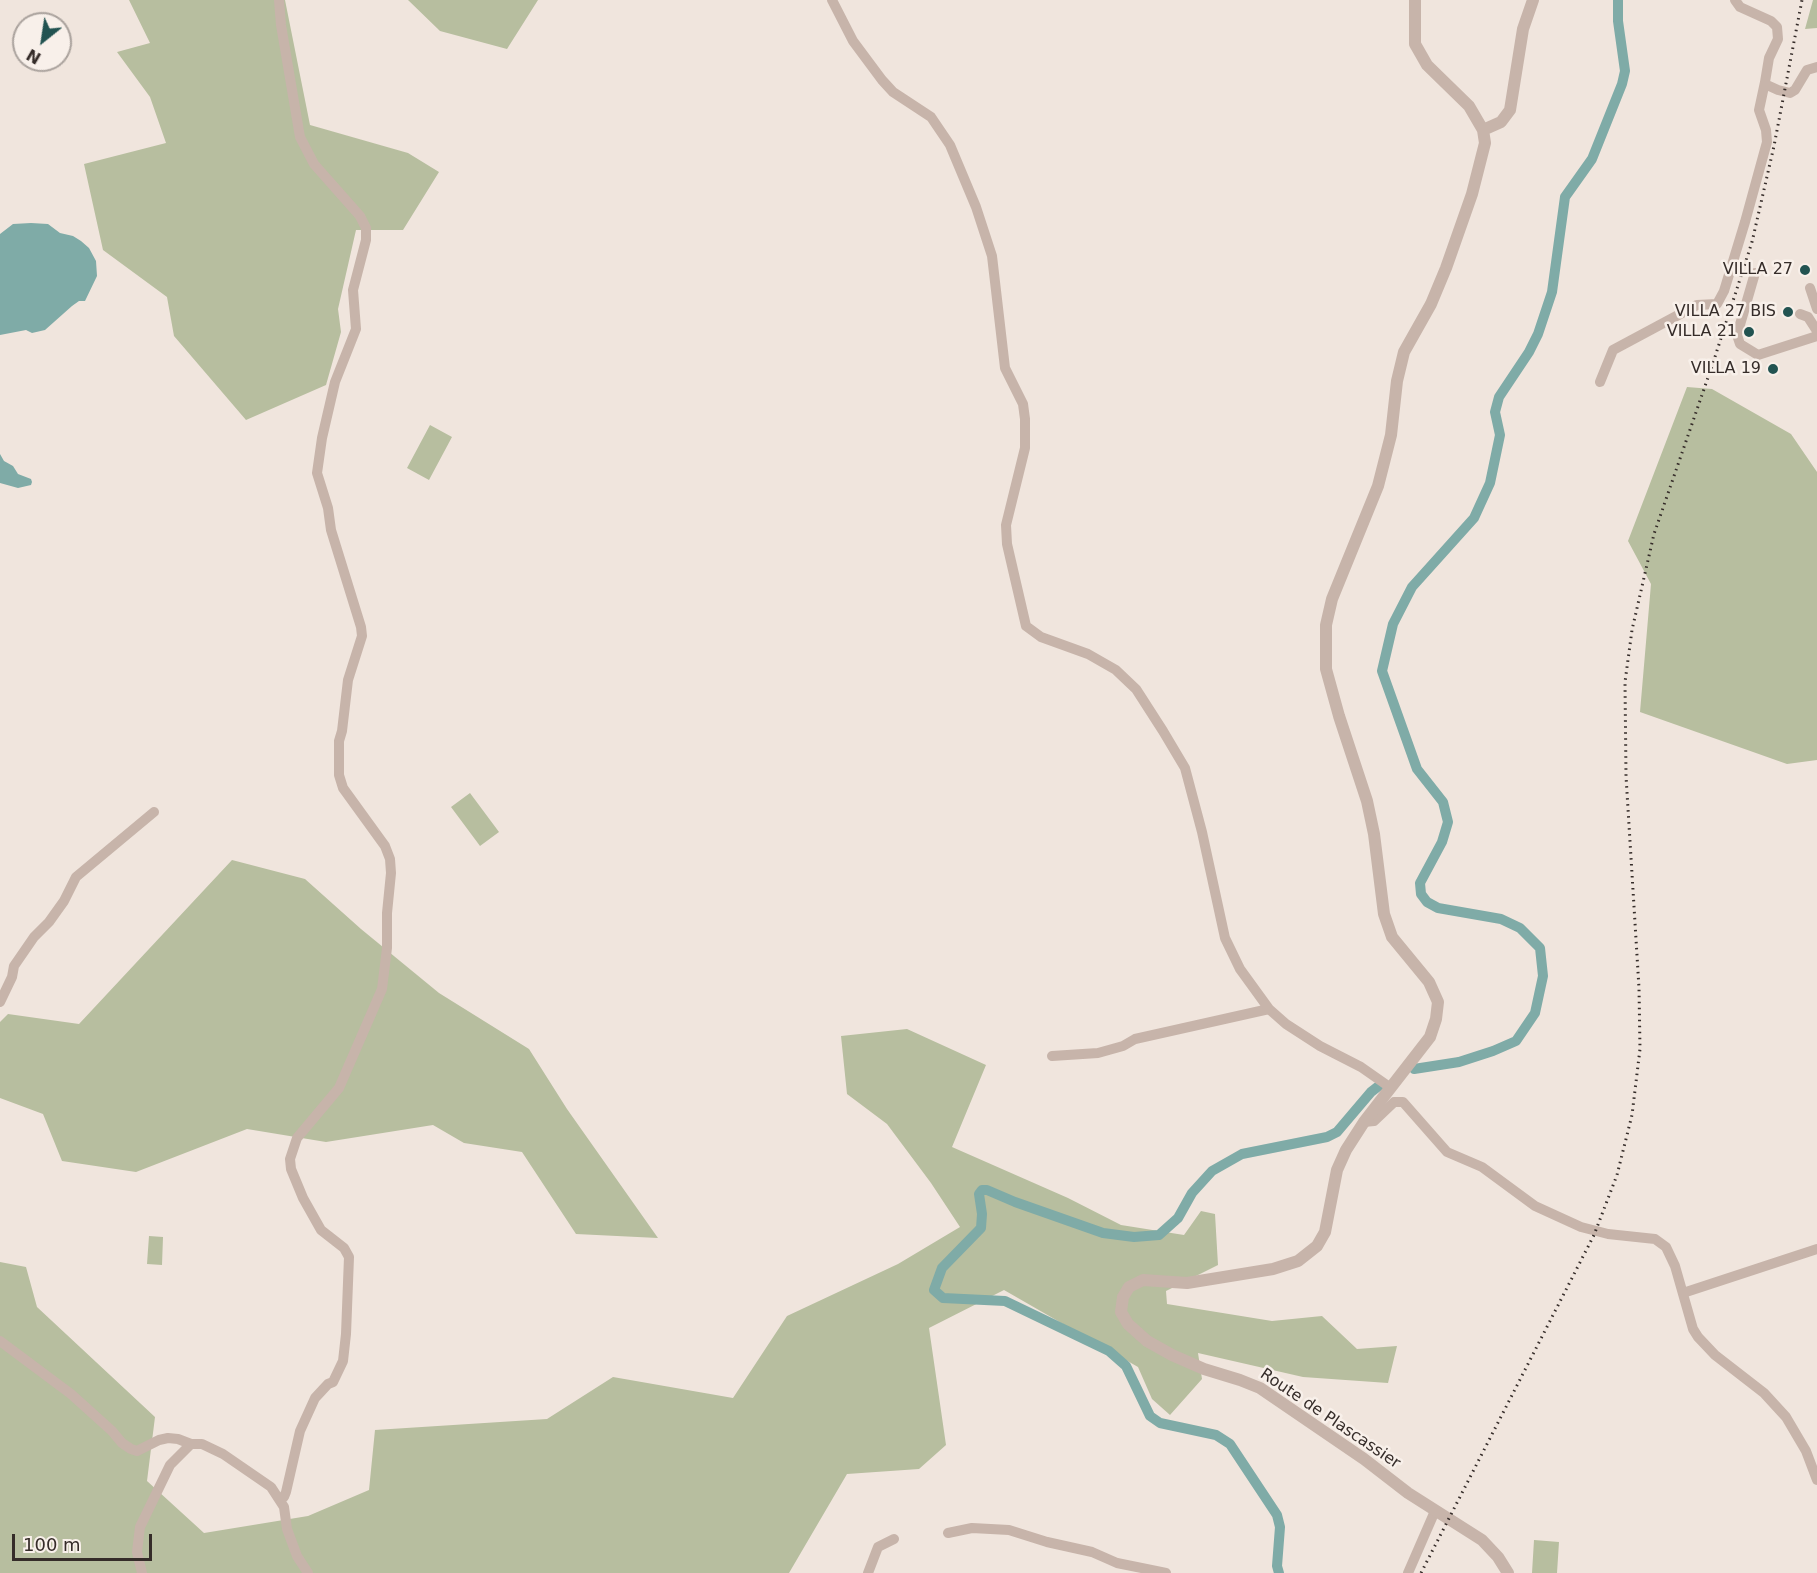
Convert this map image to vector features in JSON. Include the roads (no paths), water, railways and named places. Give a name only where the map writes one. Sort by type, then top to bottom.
[{"type":"street","points":[[279,0],[281,25],[300,137],[314,164],[360,216],[366,228],[364,251],[352,291],[356,330],[335,382],[322,438],[317,473],[328,508],[331,530],[362,627],[362,636],[348,680],[339,741],[339,776],[343,788],[385,846],[390,859],[391,873],[387,913],[387,948],[382,989],[339,1088],[297,1138],[290,1159],[291,1169],[303,1198],[321,1230],[347,1252],[349,1267],[343,1361],[338,1375],[315,1398],[300,1431],[286,1492],[284,1497],[279,1498]]},
{"type":"street","points":[[832,0],[853,41],[882,80],[893,92],[931,117],[950,145],[976,207],[992,256],[1005,368],[1023,404],[1025,419],[1025,448],[1006,525],[1007,544],[1026,626],[1041,636],[1088,654],[1116,670],[1136,689],[1185,768],[1202,832],[1225,938],[1240,969],[1269,1009],[1286,1024],[1320,1046],[1361,1067],[1391,1088]]},
{"type":"street","points":[[1415,0],[1415,44],[1427,65],[1469,106],[1483,130],[1501,122],[1510,110],[1523,29],[1533,0]]},
{"type":"street","points":[[1600,382],[1612,350],[1697,305],[1717,304],[1724,291],[1767,142],[1766,130],[1759,110],[1769,58],[1778,39],[1777,27],[1771,21],[1740,7],[1735,0]]},
{"type":"street","points":[[1765,82],[1778,90],[1790,93],[1795,90],[1807,70],[1817,67]]},
{"type":"street","name":"Route de Plascassier","points":[[1483,130],[1485,143],[1472,194],[1435,295],[1404,352],[1397,381],[1391,435],[1378,486],[1362,530],[1340,576],[1326,625],[1326,669],[1367,801],[1374,834],[1384,914],[1392,937],[1429,982],[1438,1002],[1436,1019],[1430,1037],[1364,1122],[1346,1150],[1337,1170],[1325,1232],[1317,1246],[1298,1261],[1274,1269],[1187,1283],[1143,1280],[1129,1287],[1123,1297],[1121,1312],[1128,1324],[1147,1341],[1194,1365],[1260,1389],[1364,1459],[1435,1511],[1482,1540],[1498,1557],[1508,1573]]},
{"type":"street","points":[[1755,273],[1737,335],[1740,345],[1758,355],[1817,336]]},
{"type":"street","points":[[1810,288],[1817,309]]},
{"type":"street","points":[[1800,314],[1808,317],[1817,331]]},
{"type":"street","points":[[0,1002],[14,966],[34,937],[59,908],[72,889],[76,877],[154,812]]},
{"type":"street","points":[[1052,1056],[1098,1053],[1123,1046],[1135,1039],[1269,1009]]},
{"type":"street","points":[[1364,1122],[1374,1121],[1394,1102],[1403,1102],[1448,1152],[1482,1167],[1535,1206],[1581,1227],[1608,1234],[1655,1239],[1666,1247],[1675,1266],[1693,1329],[1715,1355],[1764,1393],[1786,1417],[1806,1451],[1817,1480]]},
{"type":"street","points":[[1683,1293],[1817,1249]]},
{"type":"street","points":[[0,1341],[71,1394],[131,1449],[137,1451],[144,1449],[159,1440],[168,1438],[191,1444],[202,1444],[223,1454],[271,1487],[284,1507],[287,1529],[297,1556],[308,1573]]},
{"type":"street","points":[[142,1573],[137,1552],[140,1527],[170,1465],[191,1444]]},
{"type":"street","points":[[1408,1573],[1435,1511]]},
{"type":"street","points":[[948,1533],[972,1528],[1009,1530],[1047,1542],[1092,1552],[1117,1563],[1166,1573]]},
{"type":"street","points":[[868,1573],[878,1547],[894,1539]]},
{"type":"water","points":[[13,224],[48,224],[60,233],[73,236],[81,241],[89,248],[96,261],[97,276],[85,301],[79,301],[72,306],[45,330],[32,333],[26,330],[0,335],[0,234]]},
{"type":"water","points":[[0,454],[18,474],[31,479],[31,485],[18,488],[0,483]]},
{"type":"waterway","points":[[1414,1069],[1459,1062],[1516,1041],[1535,1013],[1543,976],[1540,948],[1520,928],[1501,919],[1438,908],[1427,902],[1421,894],[1420,883],[1442,842],[1448,822],[1443,802],[1417,769],[1382,671],[1393,624],[1412,587],[1474,518],[1490,483],[1500,435],[1495,412],[1499,397],[1529,352],[1538,334],[1552,292],[1565,197],[1592,159],[1622,84],[1625,71],[1618,21],[1618,0]]},
{"type":"waterway","points":[[1279,1573],[1277,1566],[1280,1527],[1277,1515],[1230,1444],[1216,1435],[1160,1423],[1150,1416],[1126,1366],[1109,1351],[1005,1301],[943,1298],[934,1290],[942,1268],[981,1228],[982,1214],[979,1194],[982,1190],[1103,1233],[1134,1237],[1159,1235],[1178,1218],[1192,1193],[1212,1171],[1242,1154],[1327,1137],[1337,1132],[1371,1092],[1380,1085]]},
{"type":"railway","points":[[1421,1573],[1594,1235],[1617,1175],[1632,1115],[1640,1049],[1639,988],[1626,776],[1625,682],[1632,630],[1654,534],[1752,242],[1774,146],[1802,0]]},
{"type":"place","name":"VILLA 27","points":[[1805,270]]},
{"type":"place","name":"VILLA 27 BIS","points":[[1788,312]]},
{"type":"place","name":"VILLA 21","points":[[1749,332]]},
{"type":"place","name":"VILLA 19","points":[[1773,369]]}]
